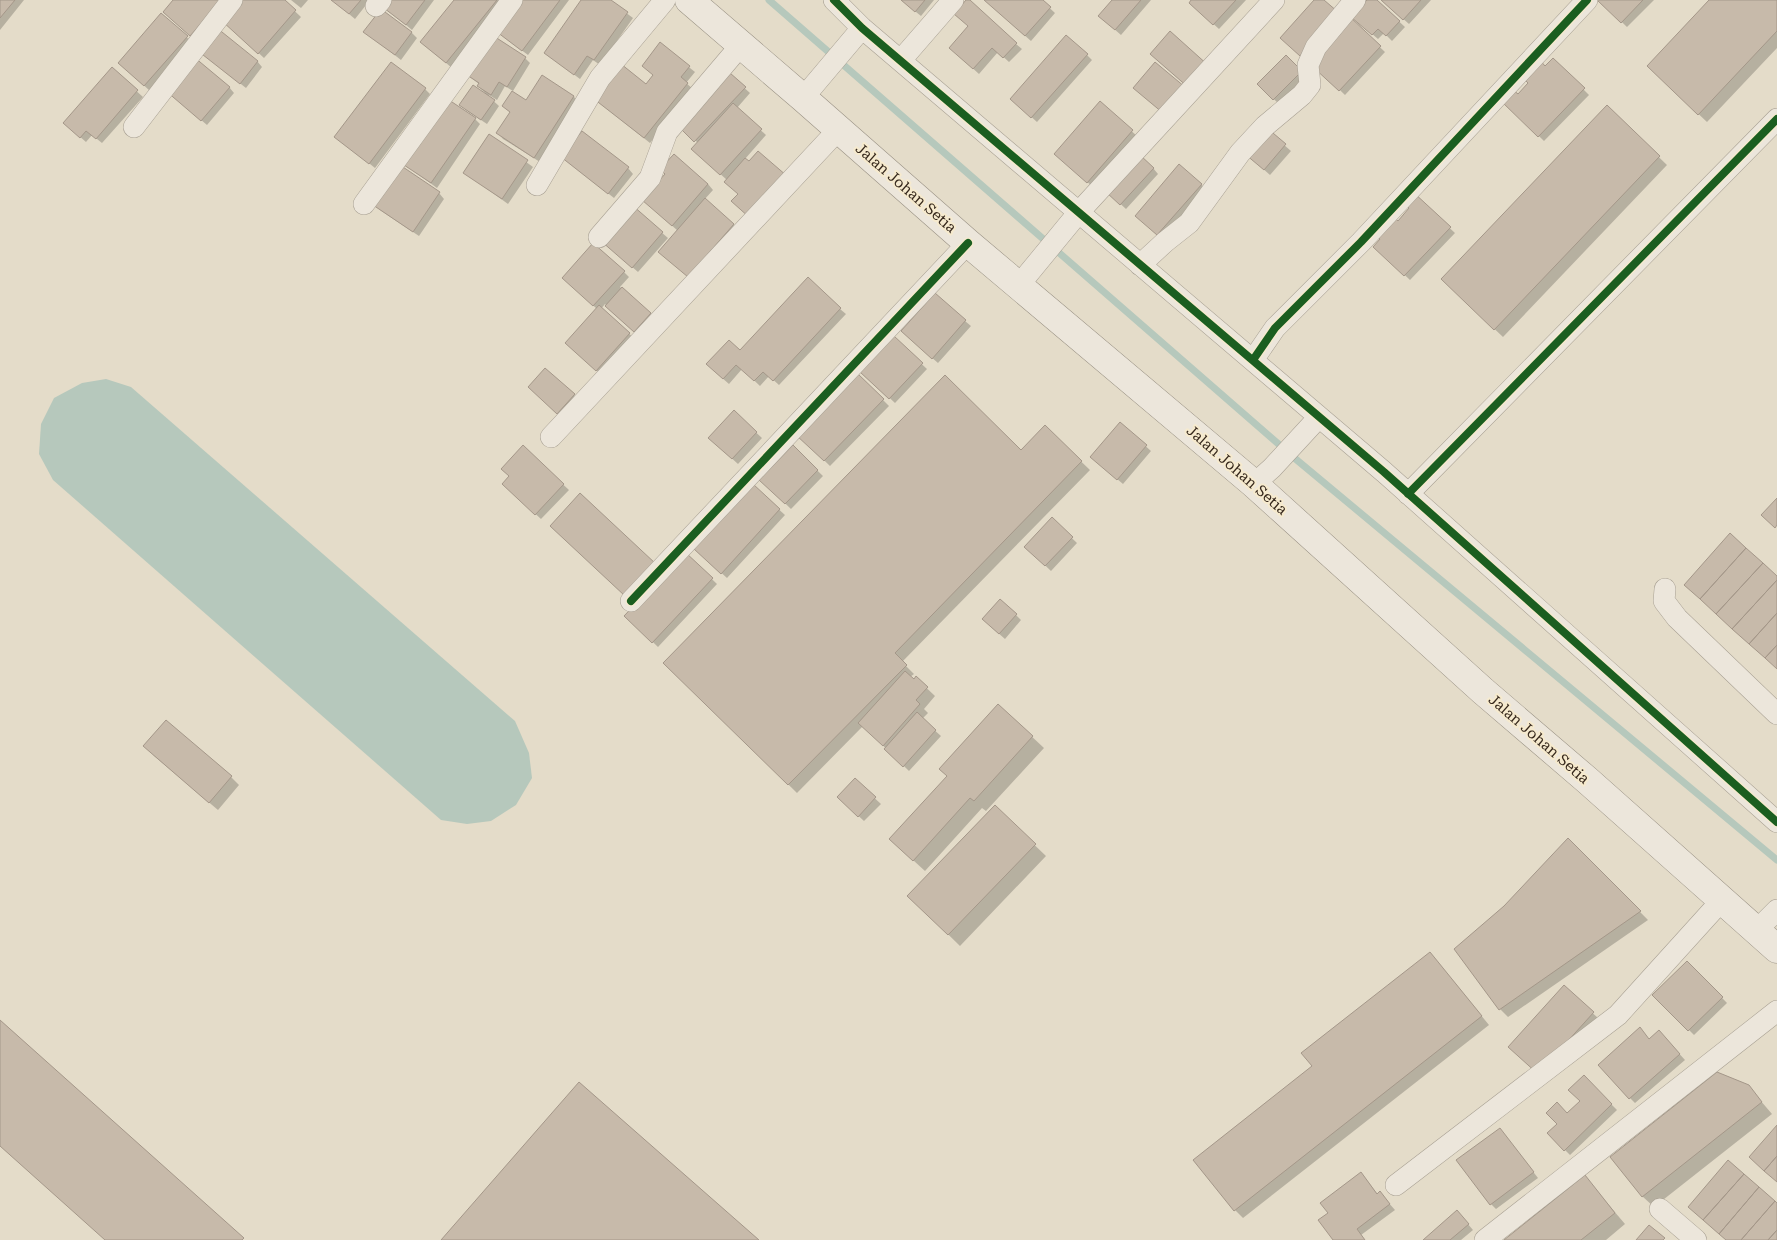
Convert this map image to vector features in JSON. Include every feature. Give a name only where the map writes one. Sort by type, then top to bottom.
[{"type":"main road","name":"Jalan Johan Setia","points":[[689,0],[733,54],[803,98],[829,140],[968,243],[1263,476],[1483,691],[1777,949]]},
{"type":"street","points":[[134,127],[232,0]]},
{"type":"street","points":[[364,204],[512,0]]},
{"type":"street","points":[[901,60],[954,0]]},
{"type":"street","points":[[1019,285],[1074,219],[1274,0]]},
{"type":"street","points":[[1140,265],[1165,242],[1190,223],[1240,153],[1264,126],[1302,96],[1310,85],[1308,64],[1316,48],[1355,0]]},
{"type":"street","points":[[1253,360],[1275,328],[1361,242],[1587,0]]},
{"type":"street","points":[[845,4],[857,34],[901,60],[1074,219],[1140,265],[1253,360],[1313,423],[1408,494],[1777,822]]},
{"type":"street","points":[[537,185],[600,78],[660,6]]},
{"type":"street","points":[[803,98],[857,34]]},
{"type":"street","points":[[599,236],[650,178],[667,132],[733,54]]},
{"type":"street","points":[[1408,494],[1777,119]]},
{"type":"street","points":[[551,436],[829,140]]},
{"type":"street","points":[[631,601],[968,243]]},
{"type":"street","points":[[1263,476],[1313,423]]},
{"type":"street","points":[[1665,589],[1664,601],[1677,618],[1777,714]]},
{"type":"street","points":[[1396,1185],[1618,1015],[1722,900]]},
{"type":"street","points":[[1756,931],[1777,910]]},
{"type":"street","points":[[1485,1240],[1777,1011]]},
{"type":"street","points":[[1660,1209],[1696,1240]]},
{"type":"shaded area","points":[[106,379],[131,387],[515,721],[529,753],[532,778],[516,805],[491,821],[467,824],[441,820],[53,480],[39,454],[41,424],[54,398],[82,383]]},
{"type":"building","points":[[0,0],[15,0],[0,18]]},
{"type":"building","points":[[173,0],[221,0],[190,36],[163,12]]},
{"type":"building","points":[[241,0],[285,0],[296,10],[258,54],[222,21]]},
{"type":"building","points":[[331,0],[361,0],[349,14]]},
{"type":"building","points":[[384,0],[425,0],[406,25],[380,5]]},
{"type":"building","points":[[454,0],[497,0],[446,63],[420,42]]},
{"type":"building","points":[[514,0],[560,0],[522,51],[493,29]]},
{"type":"building","points":[[581,0],[611,0],[628,12],[594,60],[587,56],[574,75],[544,53]]},
{"type":"building","points":[[901,0],[925,0],[915,12]]},
{"type":"building","points":[[966,0],[970,0],[1017,43],[1003,58],[992,48],[973,69],[949,48],[968,26],[954,14]]},
{"type":"building","points":[[984,0],[1043,0],[1051,7],[1025,36]]},
{"type":"building","points":[[1112,0],[1141,0],[1115,30],[1098,16]]},
{"type":"building","points":[[1191,0],[1236,0],[1213,25],[1189,3]]},
{"type":"building","points":[[1314,0],[1324,0],[1338,12],[1300,56],[1280,38]]},
{"type":"building","points":[[1367,0],[1377,0],[1400,21],[1386,36],[1378,29],[1372,35],[1351,17]]},
{"type":"building","points":[[1381,0],[1421,0],[1403,20]]},
{"type":"building","points":[[1597,0],[1643,0],[1621,23]]},
{"type":"building","points":[[1709,0],[1777,0],[1777,31],[1698,115],[1647,66]]},
{"type":"building","points":[[381,9],[412,32],[395,55],[363,32]]},
{"type":"building","points":[[161,13],[188,36],[144,86],[118,63]]},
{"type":"building","points":[[1349,16],[1381,46],[1339,91],[1313,67]]},
{"type":"building","points":[[217,28],[258,61],[240,84],[198,51]]},
{"type":"building","points":[[1170,31],[1209,66],[1189,88],[1150,54]]},
{"type":"building","points":[[489,33],[526,57],[507,87],[499,82],[491,95],[477,86],[479,83],[464,73]]},
{"type":"building","points":[[1066,35],[1088,54],[1031,118],[1010,99]]},
{"type":"building","points":[[660,42],[690,66],[681,77],[688,83],[644,138],[594,99],[621,64],[646,84],[653,75],[642,66]]},
{"type":"building","points":[[1286,55],[1302,71],[1273,100],[1257,84]]},
{"type":"building","points":[[194,57],[230,87],[201,121],[166,91]]},
{"type":"building","points":[[1553,58],[1585,88],[1538,137],[1501,101],[1512,89],[1518,94],[1528,83],[1522,77],[1539,59],[1545,66]]},
{"type":"building","points":[[391,62],[426,88],[369,164],[334,137]]},
{"type":"building","points":[[1155,62],[1185,87],[1163,113],[1133,88]]},
{"type":"building","points":[[112,67],[138,90],[96,139],[86,131],[80,138],[63,123]]},
{"type":"building","points":[[730,73],[746,87],[694,142],[679,127]]},
{"type":"building","points":[[542,75],[574,96],[534,158],[496,133],[510,112],[502,106],[512,91],[526,100]]},
{"type":"building","points":[[473,85],[495,100],[481,120],[459,105]]},
{"type":"building","points":[[446,98],[476,118],[431,183],[401,163]]},
{"type":"building","points":[[1100,101],[1133,130],[1087,183],[1054,154]]},
{"type":"building","points":[[733,103],[762,129],[720,175],[691,149]]},
{"type":"building","points":[[1607,105],[1660,156],[1494,330],[1441,279]]},
{"type":"building","points":[[1267,128],[1286,144],[1264,170],[1245,154]]},
{"type":"building","points":[[582,131],[629,167],[608,194],[561,157]]},
{"type":"building","points":[[489,134],[528,160],[502,199],[463,173]]},
{"type":"building","points":[[758,151],[787,176],[750,218],[731,201],[738,194],[724,182],[745,158],[749,161]]},
{"type":"building","points":[[674,154],[708,184],[672,226],[642,200],[665,174],[660,169]]},
{"type":"building","points":[[1140,155],[1154,168],[1120,205],[1106,192]]},
{"type":"building","points":[[1179,164],[1202,184],[1157,235],[1135,216]]},
{"type":"building","points":[[400,165],[440,192],[413,232],[373,205]]},
{"type":"building","points":[[1413,192],[1451,227],[1404,276],[1373,247],[1380,239],[1374,234],[1392,215],[1398,221],[1409,208],[1403,203]]},
{"type":"building","points":[[705,198],[734,224],[688,277],[658,252]]},
{"type":"building","points":[[632,205],[663,232],[632,268],[601,241]]},
{"type":"building","points":[[593,243],[625,271],[593,306],[562,278]]},
{"type":"building","points":[[808,277],[841,308],[773,381],[763,372],[754,381],[736,365],[723,379],[706,364],[729,340],[740,350]]},
{"type":"building","points":[[622,287],[651,313],[634,332],[605,306]]},
{"type":"building","points":[[935,293],[966,320],[932,359],[901,331]]},
{"type":"building","points":[[599,305],[630,333],[596,371],[565,343]]},
{"type":"building","points":[[894,336],[923,363],[889,399],[860,372]]},
{"type":"building","points":[[545,368],[575,394],[557,414],[528,387]]},
{"type":"building","points":[[857,373],[884,399],[824,461],[796,435]]},
{"type":"building","points":[[945,375],[1021,450],[1045,425],[1082,461],[895,653],[907,665],[788,785],[663,663]]},
{"type":"building","points":[[734,410],[757,432],[732,459],[708,438]]},
{"type":"building","points":[[1120,422],[1147,445],[1117,480],[1090,457]]},
{"type":"building","points":[[523,445],[564,484],[535,515],[502,484],[509,476],[501,469]]},
{"type":"building","points":[[793,445],[818,470],[785,504],[759,480]]},
{"type":"building","points":[[753,484],[780,509],[721,574],[694,549]]},
{"type":"building","points":[[580,493],[656,564],[625,596],[550,526]]},
{"type":"building","points":[[1777,498],[1777,525],[1775,528],[1761,515]]},
{"type":"building","points":[[1052,517],[1073,537],[1045,566],[1024,547]]},
{"type":"building","points":[[1730,533],[1746,548],[1700,599],[1684,585]]},
{"type":"building","points":[[1746,548],[1763,563],[1716,614],[1700,599]]},
{"type":"building","points":[[685,552],[713,578],[652,643],[624,616]]},
{"type":"building","points":[[1763,563],[1777,576],[1777,580],[1732,629],[1716,614]]},
{"type":"building","points":[[1777,580],[1777,613],[1749,644],[1732,629]]},
{"type":"building","points":[[1000,599],[1017,614],[999,634],[982,619]]},
{"type":"building","points":[[1777,613],[1777,645],[1765,658],[1749,644]]},
{"type":"building","points":[[1777,645],[1777,669],[1765,658]]},
{"type":"building","points":[[905,671],[914,679],[916,676],[928,687],[916,700],[920,704],[883,746],[858,723]]},
{"type":"building","points":[[998,704],[1033,736],[974,801],[970,798],[913,861],[889,839],[947,776],[939,769]]},
{"type":"building","points":[[917,712],[936,730],[903,767],[884,749]]},
{"type":"building","points":[[166,720],[232,776],[209,803],[143,746]]},
{"type":"building","points":[[855,778],[876,797],[858,817],[837,797]]},
{"type":"building","points":[[995,805],[1036,844],[948,935],[907,896]]},
{"type":"building","points":[[1568,838],[1641,911],[1499,1010],[1454,949],[1504,906]]},
{"type":"building","points":[[1430,952],[1482,1016],[1234,1211],[1193,1160],[1312,1066],[1301,1053]]},
{"type":"building","points":[[1687,961],[1723,997],[1688,1031],[1652,995]]},
{"type":"building","points":[[1564,985],[1594,1012],[1538,1074],[1508,1047]]},
{"type":"building","points":[[0,1020],[244,1238],[242,1240],[105,1240],[0,1146]]},
{"type":"building","points":[[1640,1027],[1649,1039],[1659,1030],[1680,1054],[1629,1099],[1598,1065]]},
{"type":"building","points":[[1717,1072],[1749,1085],[1762,1102],[1642,1197],[1610,1157]]},
{"type":"building","points":[[1584,1075],[1612,1104],[1564,1151],[1547,1133],[1557,1124],[1546,1113],[1557,1102],[1567,1113],[1580,1101],[1568,1090]]},
{"type":"building","points":[[579,1082],[759,1240],[441,1240]]},
{"type":"building","points":[[1777,1125],[1777,1156],[1764,1171],[1749,1157]]},
{"type":"building","points":[[1500,1128],[1534,1172],[1490,1205],[1456,1160]]},
{"type":"building","points":[[1777,1156],[1777,1182],[1764,1171]]},
{"type":"building","points":[[1728,1160],[1744,1174],[1703,1220],[1688,1207]]},
{"type":"building","points":[[1361,1172],[1377,1194],[1380,1191],[1390,1204],[1357,1229],[1365,1240],[1333,1240],[1318,1220],[1328,1213],[1320,1203]]},
{"type":"building","points":[[1744,1174],[1759,1187],[1719,1234],[1703,1220]]},
{"type":"building","points":[[1585,1175],[1615,1213],[1581,1240],[1504,1240]]},
{"type":"building","points":[[1759,1187],[1775,1201],[1741,1240],[1726,1240],[1719,1234]]},
{"type":"building","points":[[1775,1201],[1777,1203],[1777,1230],[1768,1240],[1741,1240]]},
{"type":"building","points":[[1457,1210],[1469,1224],[1450,1240],[1423,1240]]},
{"type":"building","points":[[1649,1225],[1665,1238],[1663,1240],[1636,1240]]},
{"type":"building","points":[[1777,1230],[1777,1240],[1768,1240]]},
{"type":"waterway","points":[[769,0],[1298,461],[1777,860]]},
{"type":"cycle path","points":[[834,0],[862,28],[1384,472],[1777,822]]},
{"type":"cycle path","points":[[1253,360],[1275,328],[1361,242],[1587,0]]},
{"type":"cycle path","points":[[1408,494],[1777,119]]},
{"type":"cycle path","points":[[631,601],[968,243]]}]
